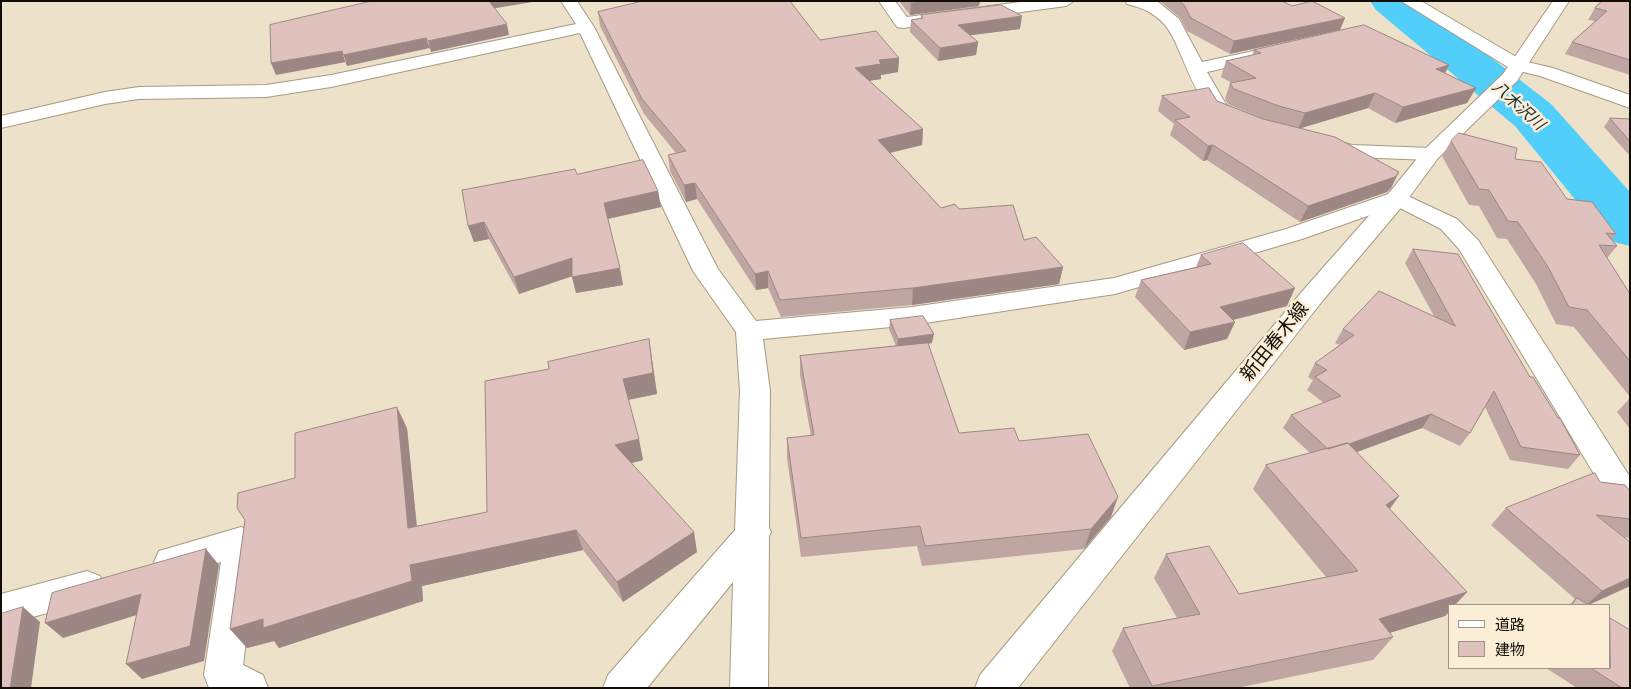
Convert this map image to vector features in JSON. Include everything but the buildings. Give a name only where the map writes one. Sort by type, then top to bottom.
[{"type":"street","points":[[568,1],[586,27],[706,271],[749,332],[755,391],[754,532],[749,688]]},
{"type":"street","points":[[887,1],[903,23],[1066,1]]},
{"type":"street","points":[[1133,1],[1150,4],[1173,23],[1196,69],[1220,110],[1247,121]]},
{"type":"street","points":[[1409,1],[1513,71],[1546,72],[1626,97]]},
{"type":"street","name":"新田春木線","points":[[994,688],[1315,293],[1397,198],[1432,154],[1490,98],[1513,71],[1561,1]]},
{"type":"street","points":[[1,122],[105,98],[139,93],[266,91],[331,81],[586,27]]},
{"type":"street","points":[[1196,69],[1282,50]]},
{"type":"street","points":[[1308,140],[1352,152],[1432,154]]},
{"type":"street","points":[[749,332],[912,316],[1115,286],[1294,234],[1397,198],[1449,224],[1469,245],[1630,505]]},
{"type":"street","points":[[622,688],[754,532]]},
{"type":"street","points":[[1,610],[240,542],[223,675],[249,688]]},
{"type":"waterway","name":"八木沢川","points":[[1390,1],[1399,6],[1533,115],[1630,228]]}]
